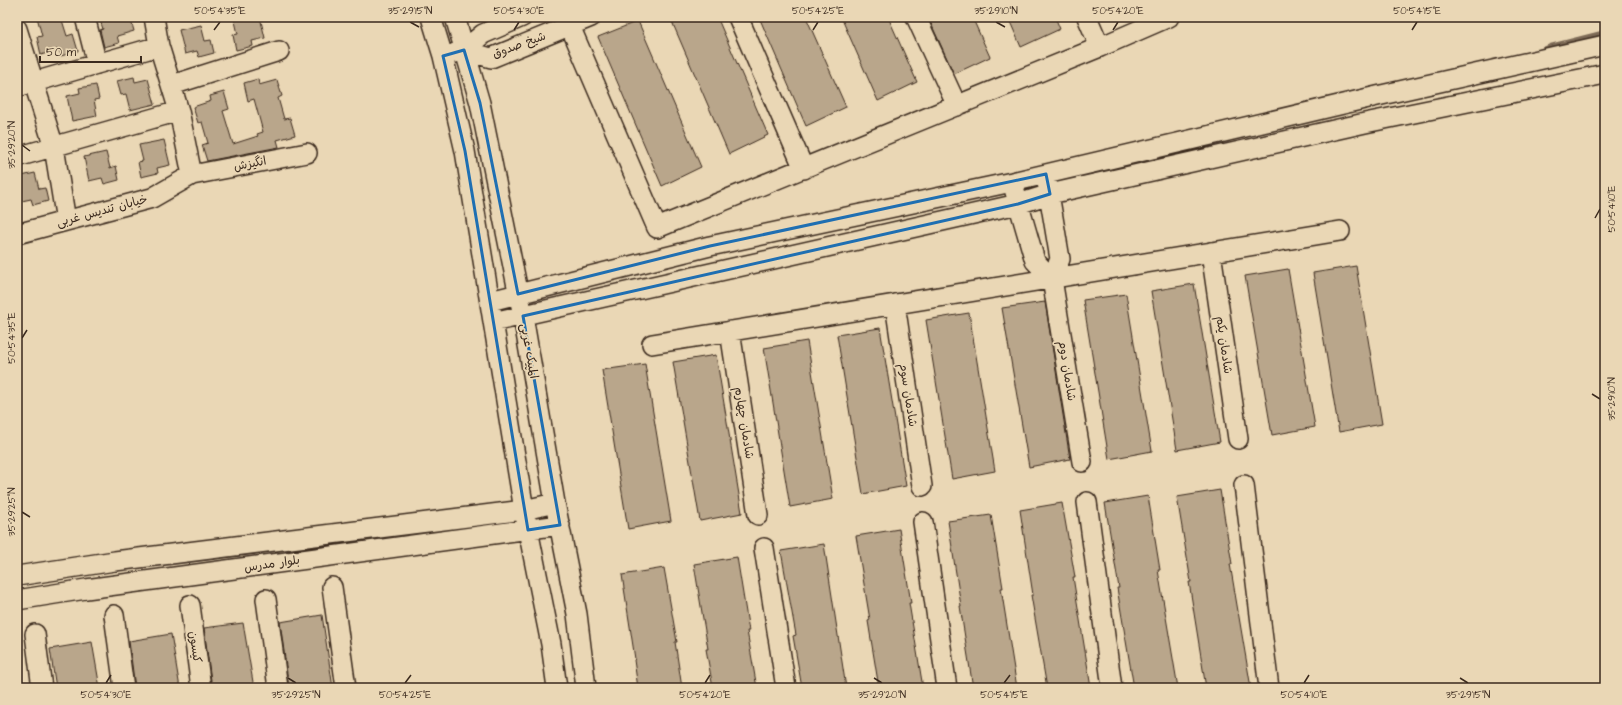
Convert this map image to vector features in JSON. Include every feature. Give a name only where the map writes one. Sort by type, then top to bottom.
[{"type":"street","points":[[85,17],[97,64]]},
{"type":"street","points":[[431,17],[443,56],[465,151],[524,510],[551,644],[557,688]]},
{"type":"street","name":"المپیک غربی","points":[[455,17],[480,103],[523,316],[555,503],[578,614],[586,688]]},
{"type":"street","name":"شیخ صدوق","points":[[464,50],[483,34],[522,17]]},
{"type":"street","name":"شیخ صدوق","points":[[464,50],[491,58],[591,17]]},
{"type":"street","points":[[738,17],[804,169]]},
{"type":"street","points":[[916,17],[957,106]]},
{"type":"street","points":[[1087,17],[1100,47]]},
{"type":"street","points":[[570,26],[657,228],[957,106],[1169,17]]},
{"type":"street","points":[[158,18],[159,46],[179,111],[192,175]]},
{"type":"street","points":[[17,29],[26,85],[54,147],[66,221]]},
{"type":"street","points":[[490,301],[710,246],[1012,182],[1377,96],[1605,45]]},
{"type":"street","points":[[26,85],[159,46]]},
{"type":"street","points":[[443,56],[464,50]]},
{"type":"street","points":[[172,85],[279,51]]},
{"type":"street","points":[[493,322],[1018,204],[1050,194],[1365,123],[1605,74]]},
{"type":"street","points":[[17,157],[179,111]]},
{"type":"street","name":"انگیزش","points":[[192,175],[307,153]]},
{"type":"street","points":[[1046,174],[1060,259],[1052,279]]},
{"type":"street","name":"خیابان تندیس غربی","points":[[17,234],[152,198],[192,175]]},
{"type":"street","points":[[1012,182],[1035,261],[1052,279]]},
{"type":"street","points":[[652,344],[1340,231]]},
{"type":"street","name":"شادمان یکم","points":[[1211,252],[1238,439]]},
{"type":"street","name":"شادمان دوم","points":[[1052,279],[1082,462]]},
{"type":"street","name":"شادمان سوم","points":[[895,304],[922,486]]},
{"type":"street","name":"شادمان چهارم","points":[[730,331],[758,515]]},
{"type":"street","points":[[1244,485],[1269,688]]},
{"type":"street","points":[[1087,502],[1112,688]]},
{"type":"street","name":"بلوار مدرس","points":[[17,576],[115,561],[524,510],[555,503]]},
{"type":"street","points":[[923,522],[947,688]]},
{"type":"street","name":"بلوار مدرس","points":[[17,600],[86,589],[560,525]]},
{"type":"street","points":[[764,548],[786,688]]},
{"type":"street","points":[[332,587],[346,688]]},
{"type":"street","points":[[266,599],[278,688]]},
{"type":"street","name":"کیسون","points":[[190,605],[201,688]]},
{"type":"street","points":[[114,615],[124,688]]},
{"type":"street","points":[[35,634],[42,688]]},
{"type":"highlighted area","points":[[464,50],[480,103],[518,294],[710,246],[1046,174],[1050,194],[1018,204],[523,316],[560,525],[528,530],[465,151],[443,56]]},
{"type":"building","points":[[37,17],[61,17],[67,36],[73,34],[78,51],[61,56],[59,49],[41,55],[37,37],[42,36]]},
{"type":"building","points":[[99,17],[130,17],[134,31],[117,36],[119,43],[104,47],[100,30],[103,29]]},
{"type":"building","points":[[234,17],[260,17],[265,38],[252,41],[253,46],[236,50],[233,35],[238,34]]},
{"type":"building","points":[[670,17],[717,17],[768,135],[729,154]]},
{"type":"building","points":[[759,17],[806,17],[846,107],[806,126]]},
{"type":"building","points":[[841,17],[888,17],[917,82],[878,101]]},
{"type":"building","points":[[928,17],[972,17],[990,57],[954,74]]},
{"type":"building","points":[[1008,17],[1055,17],[1060,29],[1021,47]]},
{"type":"building","points":[[638,21],[701,167],[662,186],[598,37]]},
{"type":"building","points":[[201,25],[205,41],[211,40],[214,53],[199,57],[197,51],[185,54],[179,30]]},
{"type":"building","points":[[134,77],[135,82],[148,79],[155,104],[130,110],[126,94],[121,95],[117,81]]},
{"type":"building","points":[[258,79],[259,85],[277,80],[282,96],[278,98],[284,119],[290,118],[295,135],[277,140],[279,147],[207,161],[202,145],[208,143],[202,122],[198,123],[193,107],[211,101],[210,96],[224,92],[229,109],[223,111],[233,144],[258,136],[257,134],[263,132],[254,99],[248,101],[244,83]]},
{"type":"building","points":[[96,85],[99,99],[94,100],[97,116],[72,121],[67,96],[80,93],[79,88]]},
{"type":"building","points":[[164,140],[170,165],[157,168],[158,173],[141,177],[138,162],[143,161],[139,145]]},
{"type":"building","points":[[106,152],[110,168],[116,166],[119,180],[104,184],[102,178],[89,181],[84,157]]},
{"type":"building","points":[[35,173],[39,189],[45,188],[48,201],[33,205],[31,199],[17,202],[17,177]]},
{"type":"building","points":[[1356,266],[1382,424],[1339,432],[1313,273]]},
{"type":"building","points":[[1288,269],[1315,427],[1272,435],[1245,276]]},
{"type":"building","points":[[1194,284],[1220,442],[1177,450],[1151,291]]},
{"type":"building","points":[[1126,294],[1152,451],[1109,459],[1083,300]]},
{"type":"building","points":[[1045,302],[1070,459],[1029,467],[1002,308]]},
{"type":"building","points":[[969,313],[995,471],[952,479],[926,320]]},
{"type":"building","points":[[880,328],[906,486],[863,494],[837,335]]},
{"type":"building","points":[[807,341],[833,499],[790,507],[764,348]]},
{"type":"building","points":[[716,355],[742,513],[700,521],[673,362]]},
{"type":"building","points":[[645,364],[671,521],[628,529],[602,370]]},
{"type":"building","points":[[1220,490],[1232,564],[1230,564],[1251,688],[1206,688],[1189,582],[1191,582],[1177,497]]},
{"type":"building","points":[[1148,496],[1160,570],[1158,570],[1178,688],[1134,688],[1117,588],[1119,588],[1105,503]]},
{"type":"building","points":[[1062,503],[1075,577],[1073,577],[1091,688],[1047,688],[1031,595],[1033,595],[1020,510]]},
{"type":"building","points":[[991,515],[1017,688],[973,688],[960,606],[948,521]]},
{"type":"building","points":[[899,529],[923,688],[879,688],[868,621],[870,620],[856,536]]},
{"type":"building","points":[[824,544],[846,688],[802,688],[793,636],[796,635],[781,551]]},
{"type":"building","points":[[737,557],[749,631],[747,631],[757,688],[713,688],[694,564]]},
{"type":"building","points":[[664,568],[677,642],[675,642],[682,688],[638,688],[622,575]]},
{"type":"building","points":[[322,615],[333,688],[289,688],[280,622]]},
{"type":"building","points":[[243,623],[254,688],[212,688],[204,628]]},
{"type":"building","points":[[171,634],[180,688],[135,688],[129,641]]},
{"type":"building","points":[[92,642],[100,688],[56,688],[50,649]]},
{"type":"waterway","points":[[1537,52],[1550,46],[1605,32]]}]
